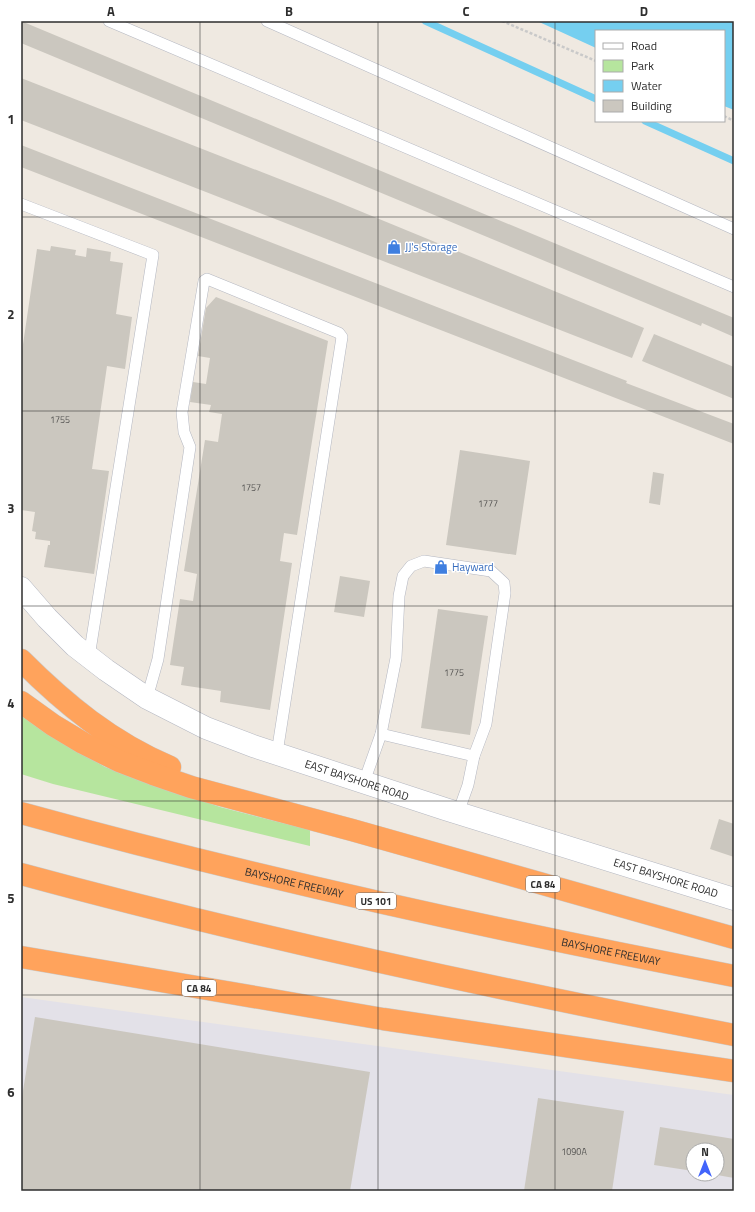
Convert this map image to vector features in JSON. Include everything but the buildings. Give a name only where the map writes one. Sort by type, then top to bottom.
[{"type":"highway","points":[[21,660],[69,705],[96,726],[129,747],[158,762],[196,778],[352,830]]},
{"type":"highway","points":[[21,702],[53,725],[83,743],[118,761],[191,787],[352,830]]},
{"type":"highway","name":"BAYSHORE FREEWAY","points":[[21,813],[337,893],[605,951],[734,976]]},
{"type":"highway","name":"CA 84","points":[[352,830],[734,938]]},
{"type":"highway","points":[[21,874],[318,949],[458,980],[734,1035]]},
{"type":"highway","name":"CA 84","points":[[21,957],[383,1019],[734,1071]]},
{"type":"street","name":"EAST BAYSHORE ROAD","points":[[21,588],[47,618],[75,646],[106,670],[147,698],[206,728],[458,813],[734,899]]},
{"type":"lane","points":[[109,21],[734,287]]},
{"type":"lane","points":[[267,21],[734,229]]},
{"type":"lane","points":[[21,204],[153,255],[89,657]]},
{"type":"lane","points":[[147,698],[158,659],[189,455],[190,447],[184,432],[182,412],[204,281],[207,279],[340,333],[342,337],[277,753]]},
{"type":"lane","points":[[364,782],[381,734],[396,658],[399,596],[403,576],[411,566],[424,561],[491,572],[504,584],[505,593],[486,724],[474,756],[468,785],[458,813]]},
{"type":"lane","points":[[381,734],[474,756]]},
{"type":"path","points":[[502,21],[595,61]]},
{"type":"shaded area","points":[[21,997],[734,1095],[734,1191],[21,1191]]},
{"type":"green space","points":[[21,716],[105,767],[220,807],[310,830],[310,846],[53,784],[21,774]]},
{"type":"water","points":[[537,21],[734,21],[734,110],[725,106],[725,30],[595,30],[595,48]]},
{"type":"waterway","points":[[425,21],[595,99]]},
{"type":"waterway","points":[[647,122],[734,161]]},
{"type":"place","name":"JJ's Storage","points":[[394,247]]},
{"type":"place","name":"Hayward","points":[[441,567]]}]
